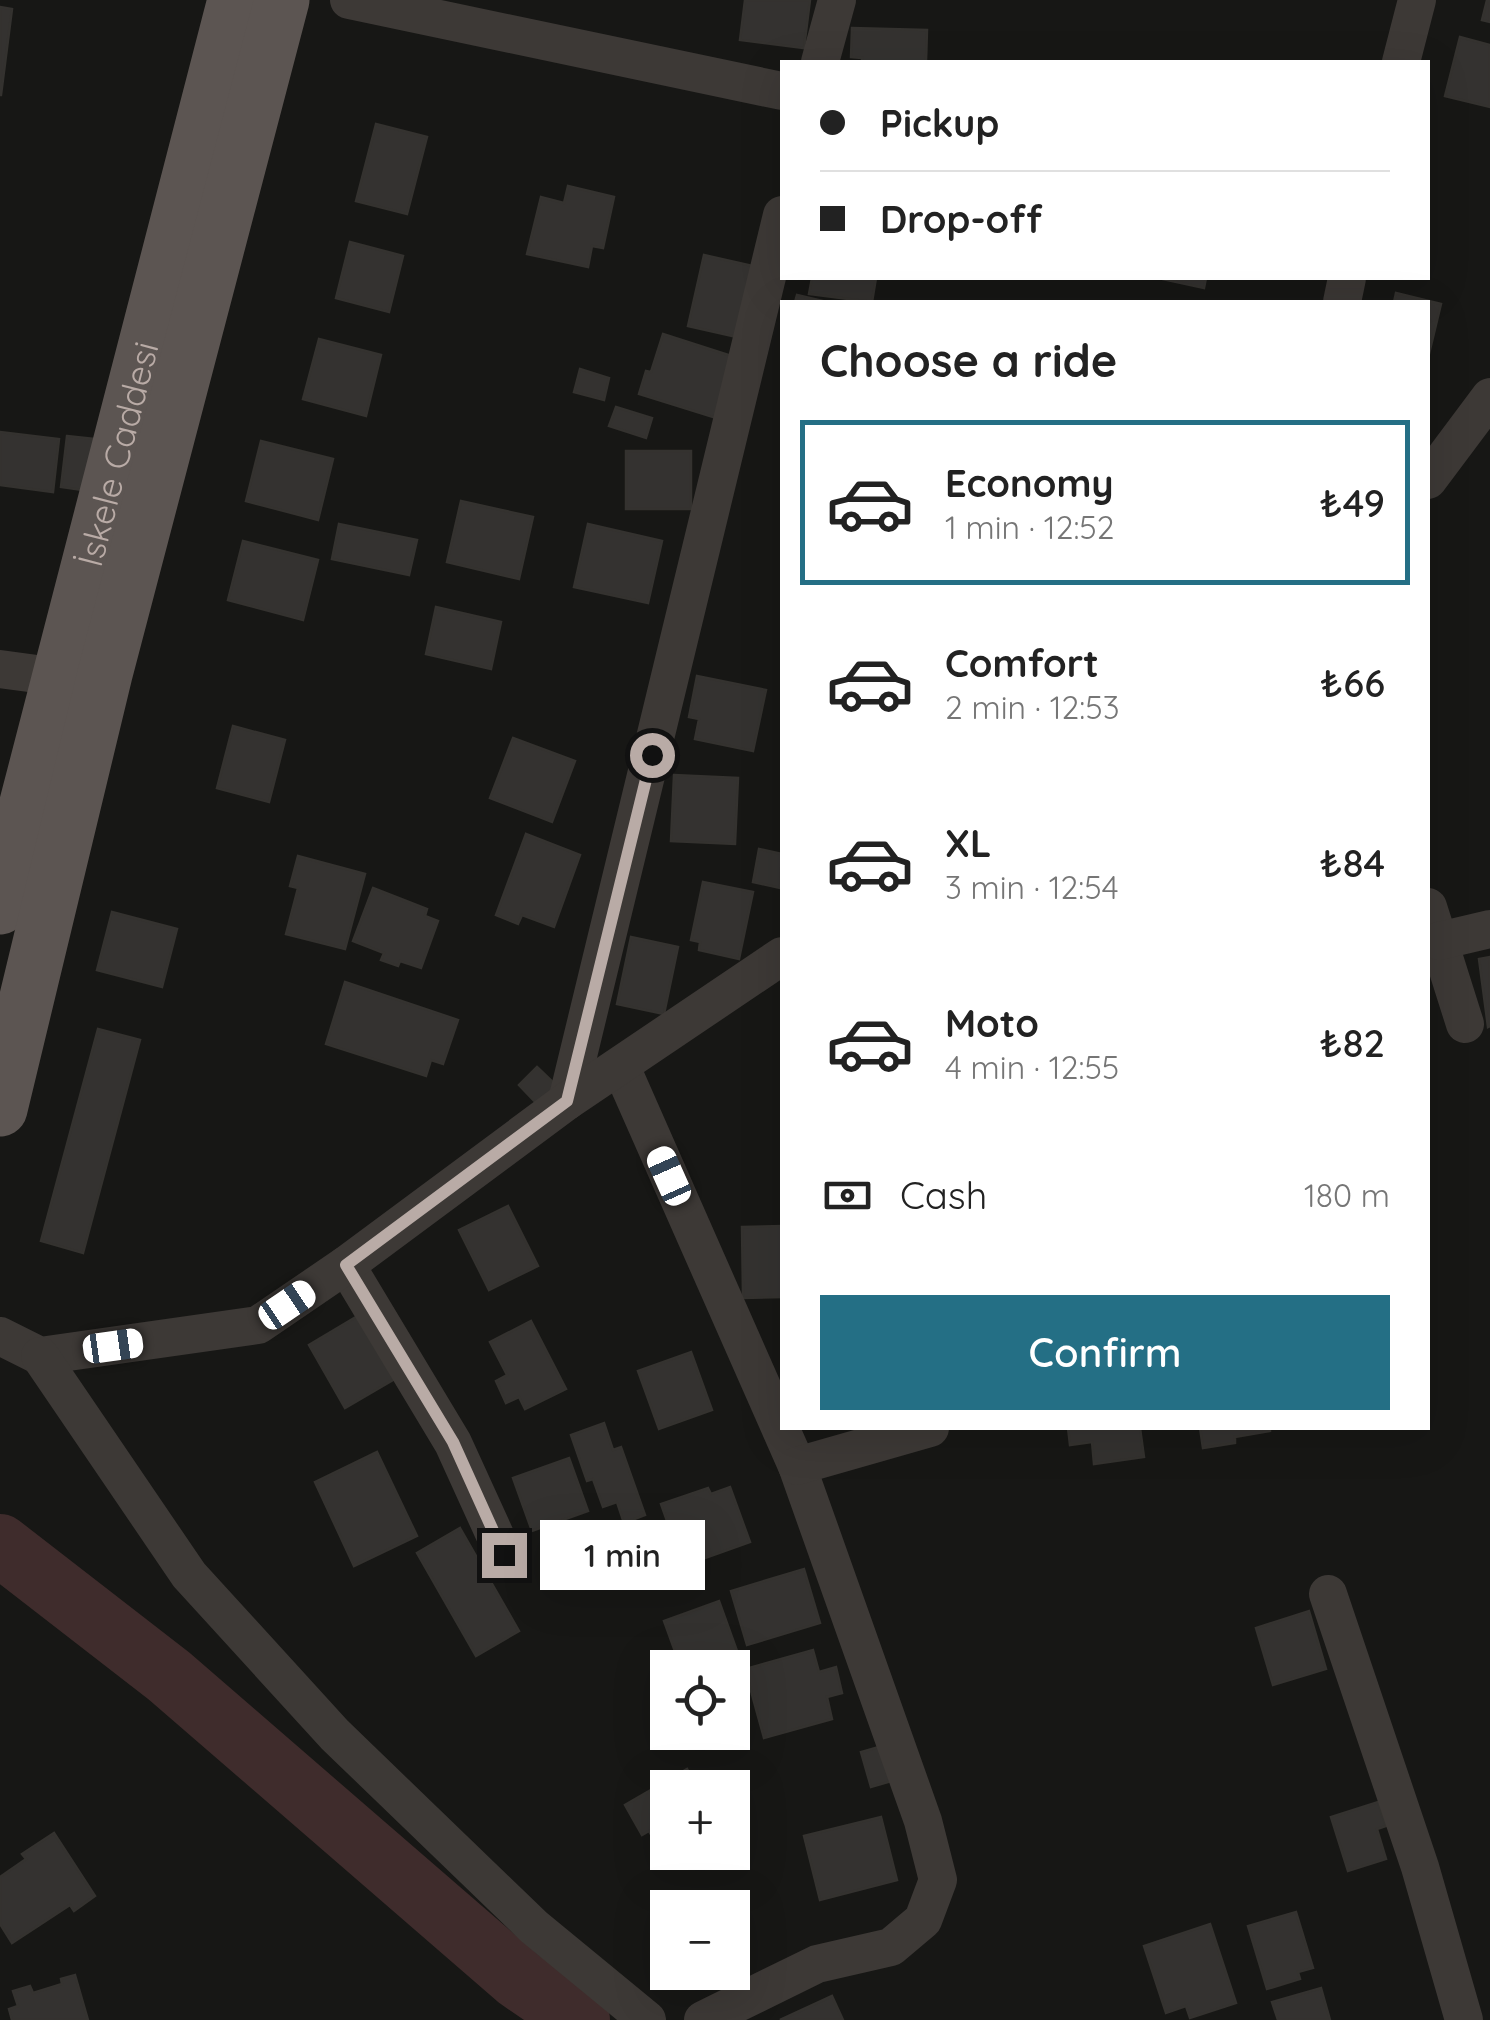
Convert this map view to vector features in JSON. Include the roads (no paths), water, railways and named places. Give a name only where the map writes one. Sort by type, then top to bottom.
[{"type":"main road","name":"İskele Caddesi","points":[[0,907],[234,0]]},
{"type":"main road","points":[[0,1108],[105,674],[282,0]]},
{"type":"street","points":[[349,0],[780,92]]},
{"type":"street","points":[[821,60],[837,0]]},
{"type":"street","points":[[1402,60],[1417,0]]},
{"type":"street","points":[[567,1101],[780,224]]},
{"type":"street","points":[[1430,477],[1490,396]]},
{"type":"street","points":[[0,669],[60,677]]},
{"type":"street","points":[[1465,1024],[1436,952],[1490,929]]},
{"type":"street","points":[[40,1356],[258,1325],[346,1265],[567,1101],[780,957]]},
{"type":"street","points":[[621,1067],[780,1427]]},
{"type":"street","points":[[346,1265],[453,1442],[504,1555]]},
{"type":"street","points":[[0,1336],[40,1356],[188,1575],[335,1735],[534,1927],[647,2020]]},
{"type":"street","points":[[703,2020],[818,1964],[891,1947],[923,1920],[938,1880],[923,1822],[781,1430]]},
{"type":"street","points":[[797,1466],[923,1430]]},
{"type":"street","points":[[1328,1594],[1420,1866],[1464,2020]]},
{"type":"waterway","points":[[0,1545],[169,1676],[519,1979],[579,2020]]}]
